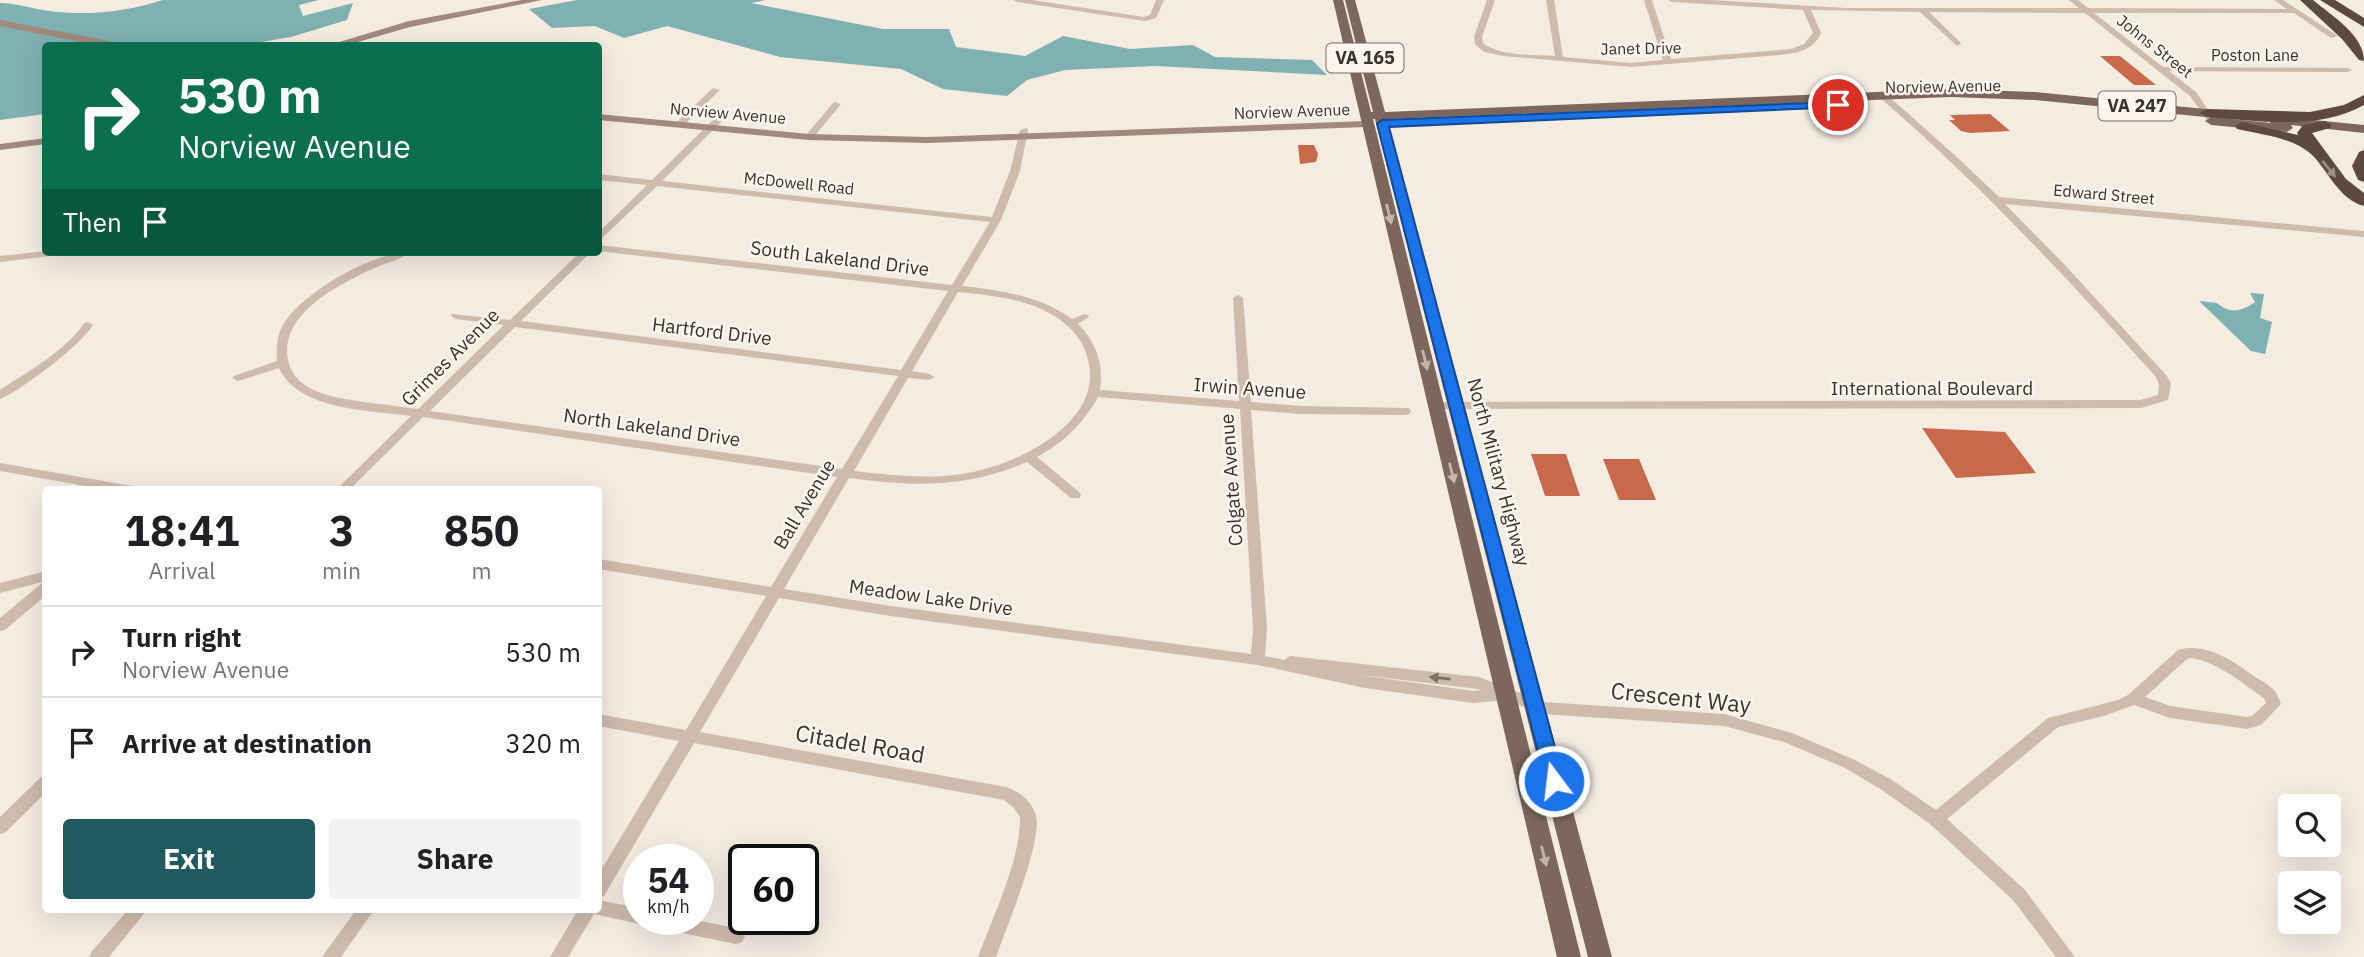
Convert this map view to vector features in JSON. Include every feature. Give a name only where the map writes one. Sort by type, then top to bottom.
[{"type":"highway","points":[[2306,0],[2364,36]]},
{"type":"highway","points":[[2306,0],[2347,36],[2364,57]]},
{"type":"highway","points":[[2326,0],[2364,23]]},
{"type":"highway","points":[[2344,1],[2364,11]]},
{"type":"highway","points":[[2210,117],[2312,115],[2349,108],[2364,99]]},
{"type":"highway","points":[[2210,117],[2280,133],[2314,150]]},
{"type":"highway","points":[[2325,125],[2304,130],[2314,150],[2340,183],[2364,201]]},
{"type":"highway","points":[[2364,155],[2360,166],[2364,177]]},
{"type":"main road","points":[[344,42],[387,29],[537,0]]},
{"type":"main road","name":"North Military Highway","points":[[1338,0],[1374,120],[1446,406],[1534,705],[1600,957]]},
{"type":"main road","name":"North Military Highway","points":[[1350,0],[1374,120]]},
{"type":"main road","points":[[366,42],[449,18]]},
{"type":"main road","points":[[0,23],[98,42]]},
{"type":"main road","points":[[0,30],[57,42]]},
{"type":"main road","name":"Norview Avenue","points":[[602,110],[714,124],[927,140],[1887,99],[2018,102],[2364,129]]},
{"type":"main road","name":"Norview Avenue","points":[[602,117],[683,121]]},
{"type":"main road","name":"Norview Avenue","points":[[2210,117],[2364,136]]},
{"type":"main road","points":[[3,147],[42,140]]},
{"type":"main road","name":"North Military Highway","points":[[1446,406],[1505,694],[1569,957]]},
{"type":"street","points":[[1017,0],[1152,18],[1160,0]]},
{"type":"street","name":"Janet Drive","points":[[1492,0],[1478,37],[1479,44],[1487,50],[1610,64],[1668,63],[1800,49],[1814,41],[1817,33],[1806,8]]},
{"type":"street","points":[[1550,0],[1559,59]]},
{"type":"street","points":[[1648,0],[1668,63]]},
{"type":"street","points":[[1672,0],[1846,9],[2296,11]]},
{"type":"street","points":[[1841,0],[1846,9]]},
{"type":"street","name":"Johns Street","points":[[2073,0],[2193,94],[2210,117]]},
{"type":"street","points":[[2278,0],[2334,36]]},
{"type":"street","points":[[1922,10],[1956,44]]},
{"type":"street","name":"Poston Lane","points":[[2162,69],[2348,70]]},
{"type":"street","points":[[683,121],[716,90]]},
{"type":"street","points":[[1887,99],[1997,200]]},
{"type":"street","points":[[813,133],[837,104]]},
{"type":"street","points":[[602,235],[714,124]]},
{"type":"street","name":"Ball Avenue","points":[[602,884],[996,220],[1008,194],[1023,134]]},
{"type":"street","name":"McDowell Road","points":[[602,177],[996,220]]},
{"type":"street","name":"Edward Street","points":[[1997,200],[2364,234]]},
{"type":"street","name":"International Boulevard","points":[[1446,406],[2141,404],[2164,397],[2165,384],[2161,376],[1997,200]]},
{"type":"street","name":"South Lakeland Drive","points":[[602,248],[955,290],[1030,302],[1050,310],[1081,331],[1095,358],[1097,372],[1094,393]]},
{"type":"street","points":[[0,258],[42,254]]},
{"type":"street","points":[[238,379],[282,363],[279,349],[283,336],[294,318],[313,299],[346,278],[397,256]]},
{"type":"street","name":"Grimes Avenue","points":[[346,486],[582,256]]},
{"type":"street","name":"Colgate Avenue","points":[[1238,298],[1260,628],[1258,660]]},
{"type":"street","name":"Hartford Drive","points":[[457,316],[929,377]]},
{"type":"street","points":[[1071,323],[1084,317]]},
{"type":"street","points":[[0,395],[71,344],[87,331],[88,325]]},
{"type":"street","name":"North Lakeland Drive","points":[[282,363],[292,382],[317,397],[422,415],[907,482],[940,481],[985,473],[1029,457],[1064,433],[1081,416],[1094,393]]},
{"type":"street","name":"Irwin Avenue","points":[[1094,393],[1245,407],[1405,411]]},
{"type":"street","points":[[1029,457],[1075,495]]},
{"type":"street","points":[[1,469],[107,486]]},
{"type":"street","name":"Meadow Lake Drive","points":[[602,566],[1019,629],[1258,660],[1366,682],[1473,697],[1505,694]]},
{"type":"street","points":[[0,588],[42,577]]},
{"type":"street","points":[[0,626],[42,590]]},
{"type":"street","points":[[1937,819],[2053,722],[2120,707],[2189,651],[2208,655],[2269,694],[2274,704],[2256,721],[2247,723],[2170,712],[2133,699]]},
{"type":"street","name":"Crescent Way","points":[[1505,694],[1534,705],[1564,711],[1684,716],[1755,727],[1787,737],[1850,764],[1937,819],[2019,895],[2066,957]]},
{"type":"street","name":"Citadel Road","points":[[602,721],[1006,794],[1026,808],[1029,831],[987,957]]},
{"type":"street","points":[[0,827],[42,786]]},
{"type":"street","points":[[602,909],[623,913]]},
{"type":"street","points":[[98,957],[136,913]]},
{"type":"street","points":[[331,957],[364,913]]},
{"type":"street","points":[[559,957],[585,913]]},
{"type":"street","points":[[714,931],[736,936]]},
{"type":"water","points":[[163,0],[319,0],[299,5],[303,16],[353,3],[347,20],[291,37],[261,42],[42,42],[42,114],[0,120],[0,3],[49,11],[92,13]]},
{"type":"water","points":[[577,0],[766,0],[751,3],[883,29],[949,29],[956,47],[1025,56],[1063,36],[1130,49],[1193,45],[1215,57],[1312,60],[1327,75],[1155,66],[1065,70],[1027,80],[1007,96],[943,89],[901,69],[780,57],[667,26],[624,38],[595,26],[552,28],[529,9]]},
{"type":"water","points":[[2250,293],[2264,294],[2260,318],[2272,322],[2265,354],[2251,351],[2199,301],[2217,303],[2227,309],[2236,310],[2255,302]]},
{"type":"building","points":[[2100,56],[2120,56],[2156,85],[2134,85]]},
{"type":"building","points":[[1990,114],[2010,131],[1970,133],[1961,131],[1949,120],[1955,120],[1950,115]]},
{"type":"building","points":[[1298,145],[1314,145],[1318,154],[1316,162],[1300,164]]},
{"type":"building","points":[[1922,428],[2005,432],[2036,473],[1956,478]]},
{"type":"building","points":[[1531,454],[1566,454],[1580,496],[1545,496]]},
{"type":"building","points":[[1603,459],[1639,459],[1656,500],[1619,500]]},
{"type":"route","points":[[1554,781],[1382,124],[1838,105]]}]
